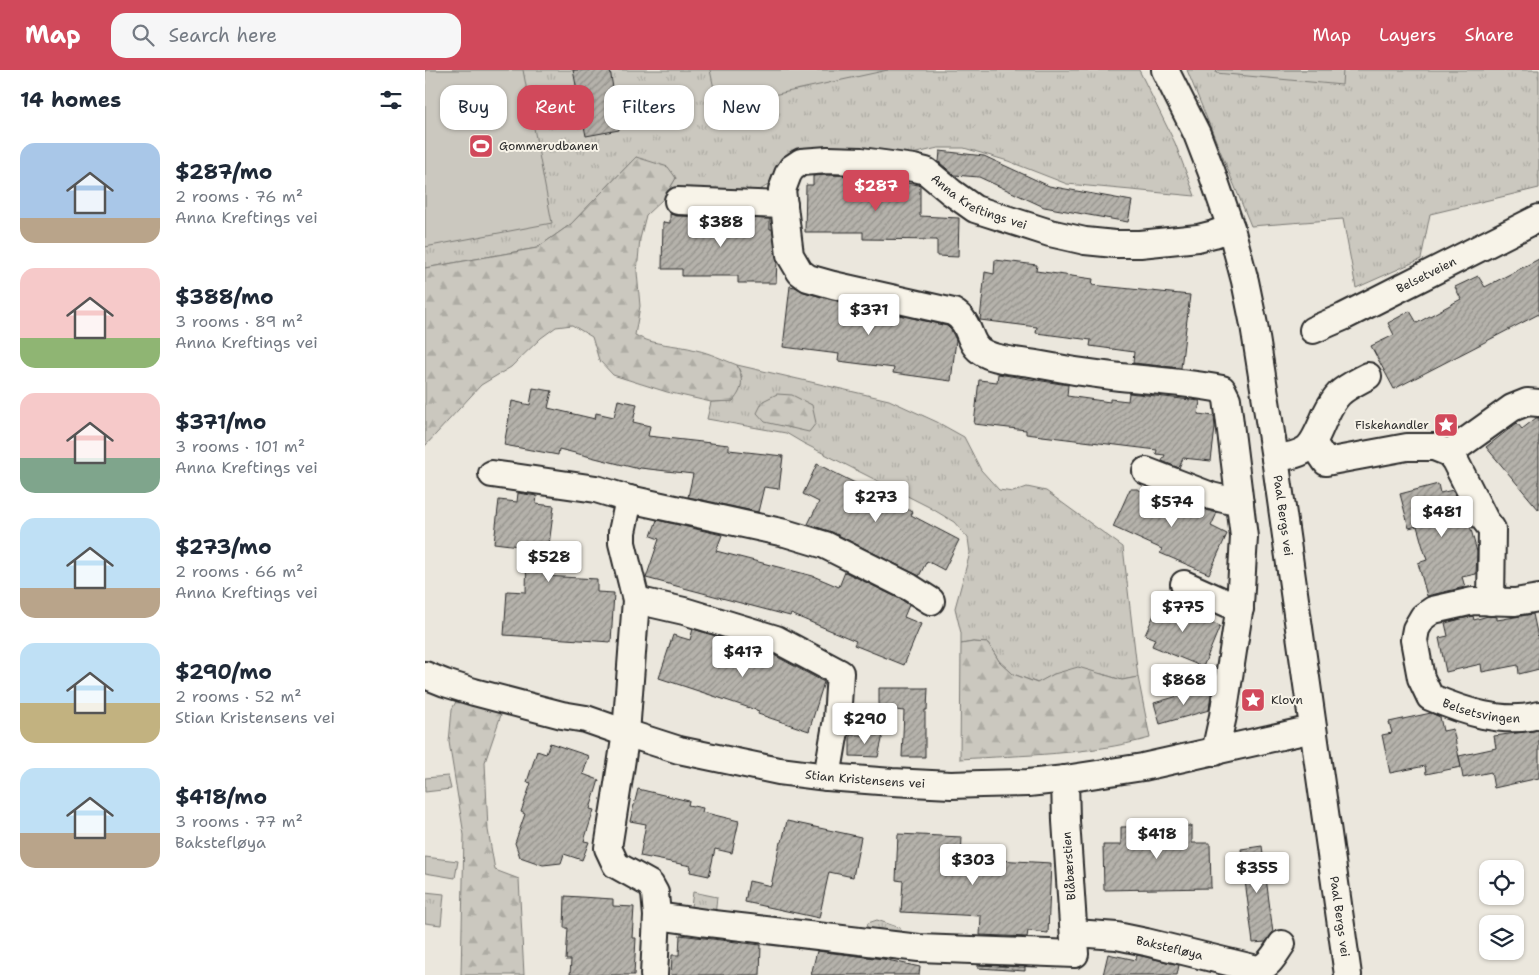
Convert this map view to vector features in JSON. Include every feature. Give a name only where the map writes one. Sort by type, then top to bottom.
[{"type":"street","name":"Paal Bergs vei","points":[[1165,70],[1197,134],[1212,173],[1231,228],[1254,325],[1275,458],[1348,975]]},
{"type":"street","name":"Anna Kreftings vei","points":[[1215,752],[1223,716],[1240,609],[1244,537],[1227,399],[1221,389],[1066,370],[985,354],[973,343],[964,321],[953,312],[808,278],[800,272],[790,255],[782,190],[787,174],[801,162],[828,160],[861,161],[914,168],[926,172],[975,209],[1050,233],[1085,241],[1140,244],[1199,238],[1231,228]]},
{"type":"street","points":[[678,201],[784,205]]},
{"type":"street","name":"Belsetveien","points":[[1313,330],[1343,317],[1539,218]]},
{"type":"street","points":[[1275,458],[1292,456],[1305,450],[1313,443],[1329,408],[1339,394],[1369,376]]},
{"type":"street","points":[[1449,453],[1512,408],[1527,402],[1539,404]]},
{"type":"street","points":[[1313,443],[1326,462],[1407,447],[1434,447],[1449,453],[1491,529],[1491,602]]},
{"type":"street","points":[[1146,471],[1211,496],[1240,503]]},
{"type":"street","points":[[492,474],[577,485],[629,499],[785,533],[825,545],[909,587],[931,601]]},
{"type":"street","points":[[629,499],[622,532],[636,600],[626,733],[608,848],[616,865],[651,884],[655,893],[657,916],[654,975]]},
{"type":"street","points":[[1184,584],[1240,609]]},
{"type":"street","name":"Belsetsvingen","points":[[1539,598],[1515,602],[1473,601],[1433,610],[1423,617],[1416,629],[1414,640],[1421,678],[1430,697],[1458,709],[1508,719],[1529,718],[1539,715]]},
{"type":"street","points":[[636,600],[684,611],[776,639],[840,673],[837,719],[827,777]]},
{"type":"street","name":"Stian Kristensens vei","points":[[425,675],[445,683],[492,696],[562,715],[586,719],[679,750],[779,772],[951,785],[1028,783],[1143,767],[1313,729]]},
{"type":"street","name":"Blåbærstien","points":[[1065,779],[1066,830],[1075,943]]},
{"type":"street","points":[[657,916],[707,924],[919,948],[1075,943]]},
{"type":"street","name":"Bakstefløya","points":[[1075,943],[1117,936],[1257,969],[1269,962],[1282,944]]},
{"type":"green space","points":[[425,70],[1139,70],[1175,143],[1195,196],[1067,184],[1008,161],[964,148],[938,148],[895,158],[785,162],[770,184],[751,195],[669,190],[676,178],[636,157],[571,224],[537,248],[425,268]]},
{"type":"green space","name":"Gommerudbanen","points":[[425,70],[523,70],[526,85],[517,85],[517,130],[534,130],[552,223],[425,247]]},
{"type":"green space","points":[[710,70],[888,70],[779,94],[779,85],[713,85]]},
{"type":"green space","points":[[1187,70],[1539,70],[1539,188],[1430,214],[1421,259],[1356,288],[1343,219],[1251,226]]},
{"type":"green space","points":[[1217,70],[1343,70],[1342,85],[1216,73]]},
{"type":"green space","points":[[636,157],[668,167],[676,178],[664,198],[646,215],[640,239],[637,272],[640,306],[635,335],[657,343],[701,351],[737,365],[741,388],[737,396],[733,401],[711,402],[667,392],[613,375],[599,360],[592,337],[572,325],[556,327],[541,338],[511,367],[481,385],[425,446],[425,268],[537,248],[571,224]]},
{"type":"green space","points":[[737,365],[889,400],[937,422],[964,437],[981,470],[999,490],[1013,492],[1027,487],[1046,491],[1123,547],[1138,677],[1122,680],[1102,674],[1054,674],[1038,683],[1013,674],[999,661],[988,643],[973,642],[961,644],[961,633],[955,608],[970,553],[968,538],[954,522],[929,507],[786,433],[707,419],[711,402],[733,401],[742,376]]},
{"type":"green space","points":[[777,394],[792,395],[812,405],[816,423],[809,432],[765,422],[757,413],[763,401]]},
{"type":"green space","points":[[973,642],[988,643],[999,661],[1013,674],[1037,683],[1054,674],[1078,667],[1122,680],[1138,677],[1150,738],[1127,744],[1079,751],[960,759],[961,644]]},
{"type":"green space","points":[[459,696],[502,712],[485,762],[488,830],[495,870],[519,879],[524,975],[461,975],[464,835],[449,742],[452,709]]},
{"type":"green space","points":[[448,776],[451,789],[425,792],[425,778]]},
{"type":"green space","points":[[425,857],[458,861],[455,878],[425,873]]},
{"type":"green space","points":[[425,892],[444,894],[441,925],[425,923]]},
{"type":"green space","points":[[693,892],[717,897],[715,916],[690,914]]},
{"type":"green space","points":[[877,920],[900,928],[902,934],[864,936],[868,923]]},
{"type":"building","points":[[573,70],[610,70],[612,85],[604,85],[604,130],[619,130],[586,136],[585,130],[594,130],[594,85],[576,85]]},
{"type":"building","points":[[940,151],[984,156],[1049,186],[1132,201],[1128,222],[1044,207],[979,177],[954,175],[939,162]]},
{"type":"building","points":[[813,176],[870,177],[919,185],[920,216],[959,218],[958,257],[937,256],[937,240],[863,239],[863,232],[805,232],[806,185],[813,185]]},
{"type":"building","points":[[670,214],[677,216],[770,219],[770,229],[772,229],[777,261],[776,283],[738,283],[738,276],[682,276],[682,269],[662,269],[663,222],[670,223]]},
{"type":"building","points":[[1539,259],[1539,314],[1394,389],[1371,346],[1394,335],[1388,323],[1410,311],[1417,323],[1461,299],[1455,287],[1478,276],[1485,287]]},
{"type":"building","points":[[995,260],[1037,265],[1036,271],[1093,279],[1092,285],[1190,295],[1181,368],[1133,363],[1134,352],[1090,346],[1091,340],[1036,333],[1037,327],[980,320],[985,272],[994,274]]},
{"type":"building","points":[[790,286],[829,299],[947,326],[956,340],[951,381],[893,373],[894,368],[838,361],[839,354],[783,347]]},
{"type":"building","points":[[998,374],[1068,385],[1067,396],[1110,402],[1110,399],[1128,401],[1129,393],[1200,401],[1198,414],[1214,416],[1215,428],[1211,461],[1183,458],[1179,468],[1162,461],[1165,455],[1156,454],[1157,450],[1026,434],[1026,430],[974,424],[979,380],[997,382]]},
{"type":"building","points":[[533,388],[552,391],[548,408],[595,419],[596,413],[614,417],[618,400],[637,404],[633,422],[650,426],[648,436],[729,445],[729,450],[783,456],[779,489],[764,487],[758,512],[688,497],[693,474],[639,469],[559,449],[558,455],[504,445],[512,401],[530,405]]},
{"type":"building","points":[[1536,418],[1539,418],[1539,510],[1486,447],[1517,423],[1522,429]]},
{"type":"building","points":[[817,464],[913,512],[911,515],[959,540],[944,570],[927,561],[919,576],[832,532],[808,524],[819,502],[803,494]]},
{"type":"building","points":[[1438,484],[1440,493],[1453,490],[1469,522],[1477,552],[1476,574],[1462,577],[1465,587],[1427,596],[1418,563],[1427,560],[1417,526],[1409,528],[1400,494]]},
{"type":"building","points":[[1130,489],[1137,489],[1151,495],[1152,489],[1217,513],[1211,526],[1227,534],[1209,574],[1160,553],[1162,549],[1113,527]]},
{"type":"building","points":[[518,493],[537,496],[536,504],[554,506],[545,576],[597,579],[597,592],[614,593],[611,642],[504,635],[507,591],[526,592],[527,547],[494,543],[499,500],[517,502]]},
{"type":"building","points":[[657,520],[722,535],[716,551],[813,576],[839,587],[845,572],[902,600],[909,605],[904,617],[921,624],[904,665],[854,645],[856,641],[791,614],[790,616],[646,578],[659,539],[651,536]]},
{"type":"building","points":[[1190,603],[1207,611],[1203,619],[1220,626],[1203,667],[1152,646],[1155,639],[1145,635],[1157,608],[1167,612],[1169,605],[1186,612]]},
{"type":"building","points":[[1533,614],[1539,642],[1539,669],[1519,674],[1518,665],[1482,672],[1481,664],[1446,672],[1439,638],[1448,636],[1445,623],[1473,616],[1474,620],[1488,616],[1497,617],[1497,620]]},
{"type":"building","points":[[693,629],[770,653],[824,682],[809,731],[758,714],[759,711],[659,678],[673,635],[690,640]]},
{"type":"building","points":[[1209,687],[1211,694],[1209,710],[1160,724],[1154,703]]},
{"type":"building","points":[[879,688],[928,688],[927,710],[925,710],[925,757],[902,757],[904,711],[879,708]]},
{"type":"building","points":[[1431,713],[1440,717],[1443,731],[1453,729],[1461,767],[1426,774],[1425,766],[1390,773],[1382,735],[1392,733],[1389,722]]},
{"type":"building","points":[[1539,730],[1539,778],[1494,788],[1491,772],[1463,778],[1459,756],[1496,748],[1494,736]]},
{"type":"building","points":[[850,735],[883,735],[878,757],[850,756]]},
{"type":"building","points":[[550,743],[589,756],[583,774],[599,780],[590,809],[594,810],[584,841],[589,842],[582,860],[564,854],[561,863],[543,865],[520,857],[515,843],[525,814],[521,812],[531,783],[527,782],[537,751],[546,754]]},
{"type":"building","points":[[638,789],[689,801],[688,805],[703,808],[702,812],[739,821],[732,853],[715,849],[709,876],[690,872],[691,866],[640,856],[646,824],[630,821]]},
{"type":"building","points":[[787,821],[861,837],[853,877],[829,872],[819,918],[745,902],[749,881],[771,886],[780,842],[782,842]]},
{"type":"building","points":[[1192,826],[1192,843],[1210,843],[1211,888],[1104,890],[1103,845],[1121,845],[1121,827]]},
{"type":"building","points":[[898,834],[962,837],[961,858],[1051,863],[1048,933],[1028,931],[1027,937],[980,935],[981,916],[901,912],[903,881],[896,880]]},
{"type":"building","points":[[1262,846],[1273,933],[1266,942],[1253,943],[1241,849]]},
{"type":"building","points":[[565,896],[613,899],[613,906],[634,907],[632,938],[636,938],[634,975],[570,975],[571,960],[566,960],[568,928],[564,928]]},
{"type":"building","points":[[680,935],[761,945],[760,975],[671,975],[672,955],[679,955]]},
{"type":"building","points":[[817,951],[883,959],[920,967],[919,975],[811,975]]},
{"type":"building","points":[[1108,954],[1136,960],[1137,955],[1179,965],[1177,975],[1103,975]]},
{"type":"building","points":[[978,965],[1025,967],[1025,971],[978,968]]},
{"type":"place","name":"Gommerudbanen","points":[[481,146]]},
{"type":"place","name":"Fiskehandler","points":[[1446,425]]},
{"type":"place","name":"Klovn","points":[[1253,700]]}]
